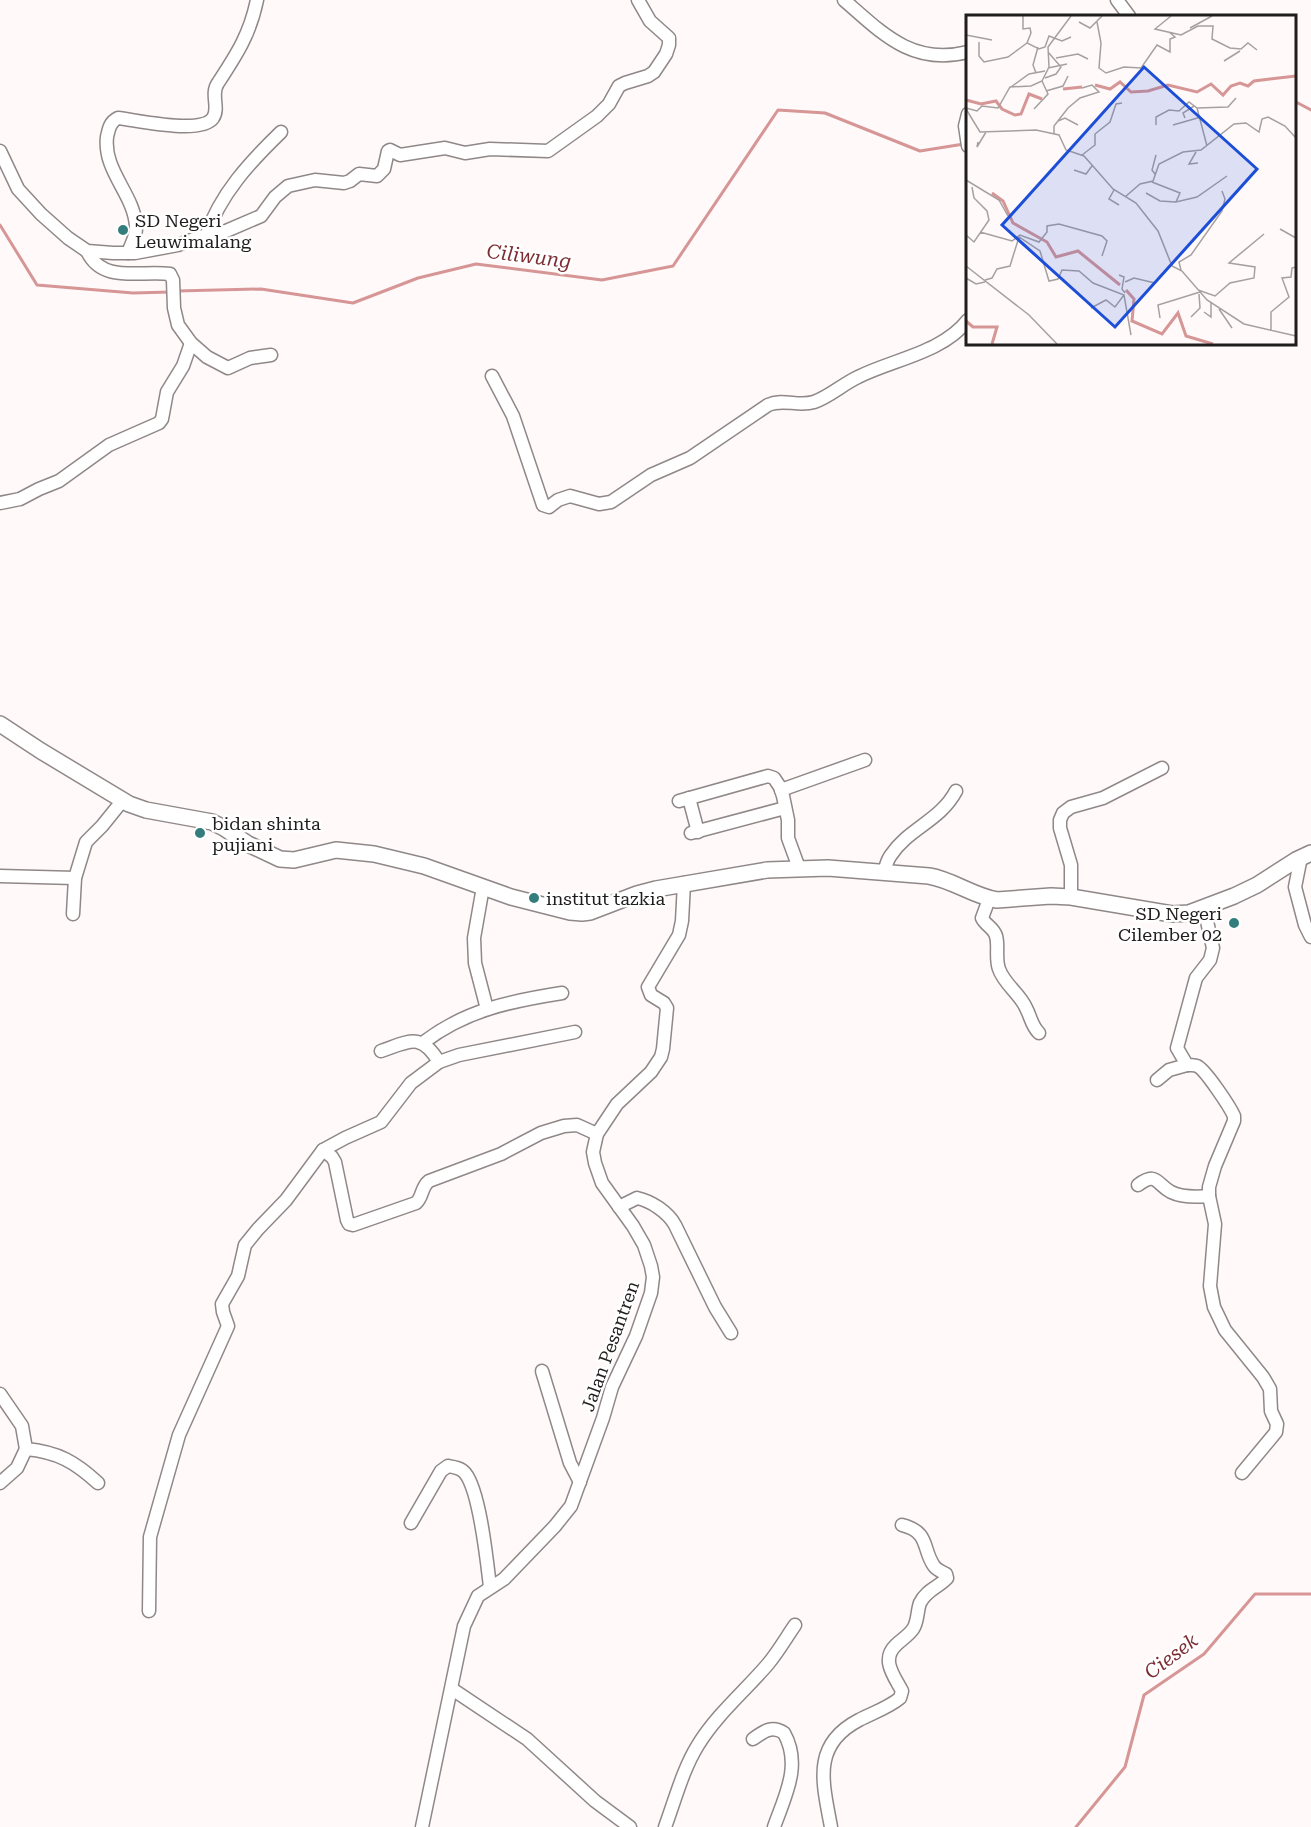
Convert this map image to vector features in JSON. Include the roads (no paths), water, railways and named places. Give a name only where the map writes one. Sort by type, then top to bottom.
[{"type":"street","points":[[128,253],[136,231],[136,222],[110,163],[107,141],[110,124],[118,118],[186,126],[200,126],[211,121],[216,112],[215,88],[245,41],[257,0]]},
{"type":"street","points":[[87,251],[128,253],[219,234],[261,216],[279,193],[294,184],[315,180],[349,182],[359,174],[378,176],[384,169],[390,150],[400,154],[445,148],[465,153],[490,149],[542,152],[555,148],[597,116],[609,104],[619,86],[651,74],[666,54],[669,38],[650,21],[638,0]]},
{"type":"street","points":[[844,0],[889,38],[907,49],[940,55],[966,52]]},
{"type":"street","points":[[1117,0],[1129,15]]},
{"type":"street","points":[[1127,0],[1130,15]]},
{"type":"street","points":[[206,236],[215,214],[237,178],[281,132]]},
{"type":"street","points":[[0,151],[22,194],[69,238],[87,251],[93,262],[112,272],[122,274],[168,274],[173,280],[174,308],[178,325],[191,343],[207,357],[228,368],[250,358],[271,355]]},
{"type":"street","points":[[492,376],[513,416],[543,505],[549,507],[562,498],[570,496],[607,504],[651,475],[690,458],[768,405],[782,401],[814,402],[858,377],[948,338],[966,322]]},
{"type":"street","points":[[0,503],[20,499],[59,481],[109,445],[159,423],[167,392],[183,366],[191,343]]},
{"type":"street","points":[[0,724],[123,800],[146,810],[212,822],[280,859],[294,860],[331,850],[359,852],[424,866],[533,903],[570,912],[582,913],[637,894],[684,883],[767,870],[799,868],[934,877],[989,899],[1071,897],[1172,914],[1186,914],[1257,885],[1306,855]]},
{"type":"street","points":[[782,790],[865,760]]},
{"type":"street","points":[[1071,897],[1071,866],[1060,828],[1063,813],[1071,807],[1118,791],[1162,768]]},
{"type":"street","points":[[785,808],[695,832],[684,800],[768,776],[774,778],[782,790],[788,820],[788,838],[799,868]]},
{"type":"street","points":[[884,872],[888,860],[898,845],[936,816],[952,800],[956,791]]},
{"type":"street","points":[[73,914],[75,878],[86,842],[123,800]]},
{"type":"street","points":[[1306,855],[1295,887],[1305,925],[1311,937]]},
{"type":"street","points":[[0,876],[75,878]]},
{"type":"street","name":"Jalan Pesantren","points":[[422,1827],[464,1626],[477,1598],[504,1579],[571,1506],[612,1387],[636,1336],[652,1286],[651,1266],[644,1245],[602,1183],[594,1163],[594,1152],[597,1134],[619,1101],[651,1072],[662,1053],[668,1008],[651,995],[648,987],[679,935],[684,883]]},
{"type":"street","points":[[483,887],[474,939],[475,963],[487,1009]]},
{"type":"street","points":[[989,899],[982,918],[983,922],[995,932],[997,938],[999,971],[1025,1006],[1031,1022],[1039,1033]]},
{"type":"street","points":[[1187,1065],[1178,1052],[1178,1042],[1196,978],[1210,960],[1213,951],[1204,908]]},
{"type":"street","points":[[424,1042],[465,1016],[518,1001],[562,993]]},
{"type":"street","points":[[149,1611],[150,1537],[179,1435],[228,1326],[223,1312],[223,1301],[238,1276],[245,1245],[286,1200],[323,1150],[381,1122],[411,1083],[439,1062],[459,1055],[575,1032]]},
{"type":"street","points":[[381,1051],[411,1041],[424,1042],[431,1048],[439,1062]]},
{"type":"street","points":[[1157,1080],[1169,1070],[1197,1065],[1214,1085],[1234,1116],[1231,1130],[1215,1166],[1209,1187],[1215,1224],[1210,1286],[1214,1307],[1230,1338],[1267,1382],[1271,1411],[1277,1428],[1242,1473]]},
{"type":"street","points":[[323,1150],[335,1162],[346,1219],[353,1225],[416,1203],[423,1186],[429,1181],[501,1154],[541,1133],[570,1125],[582,1126],[597,1134]]},
{"type":"street","points":[[1138,1185],[1152,1178],[1158,1180],[1172,1193],[1209,1196]]},
{"type":"street","points":[[619,1207],[637,1198],[643,1199],[669,1216],[715,1307],[731,1333]]},
{"type":"street","points":[[542,1371],[570,1463],[580,1482]]},
{"type":"street","points":[[0,1394],[22,1426],[27,1449],[17,1468],[0,1483]]},
{"type":"street","points":[[27,1449],[47,1451],[79,1465],[98,1483]]},
{"type":"street","points":[[411,1523],[445,1467],[451,1466],[462,1471],[468,1478],[475,1499],[490,1587]]},
{"type":"street","points":[[831,1827],[823,1779],[824,1763],[829,1747],[835,1737],[845,1728],[900,1698],[902,1691],[890,1668],[890,1653],[913,1630],[919,1606],[924,1598],[947,1578],[946,1574],[932,1564],[928,1549],[920,1534],[902,1525]]},
{"type":"street","points":[[665,1827],[697,1746],[726,1708],[767,1665],[795,1626]]},
{"type":"street","points":[[452,1689],[527,1739],[595,1801],[630,1827]]},
{"type":"street","points":[[753,1738],[766,1730],[779,1730],[784,1733],[789,1744],[792,1761],[791,1781],[774,1827]]},
{"type":"waterway","name":"Ciliwung","points":[[1296,102],[1311,110]]},
{"type":"waterway","name":"Ciliwung","points":[[177,291],[261,289],[353,303],[418,278],[476,264],[602,280],[673,266],[778,110],[825,113],[920,151],[964,144]]},
{"type":"waterway","name":"Ciliwung","points":[[0,225],[37,285],[133,293],[171,292]]},
{"type":"waterway","name":"Ciesek","points":[[1076,1827],[1125,1767],[1144,1695],[1204,1654],[1255,1594],[1311,1594]]},
{"type":"place","name":"SD Negeri Leuwimalang","points":[[123,230]]},
{"type":"place","name":"bidan shinta pujiani","points":[[200,833]]},
{"type":"place","name":"institut tazkia","points":[[534,898]]},
{"type":"place","name":"SD Negeri Cilember 02","points":[[1234,923]]}]
